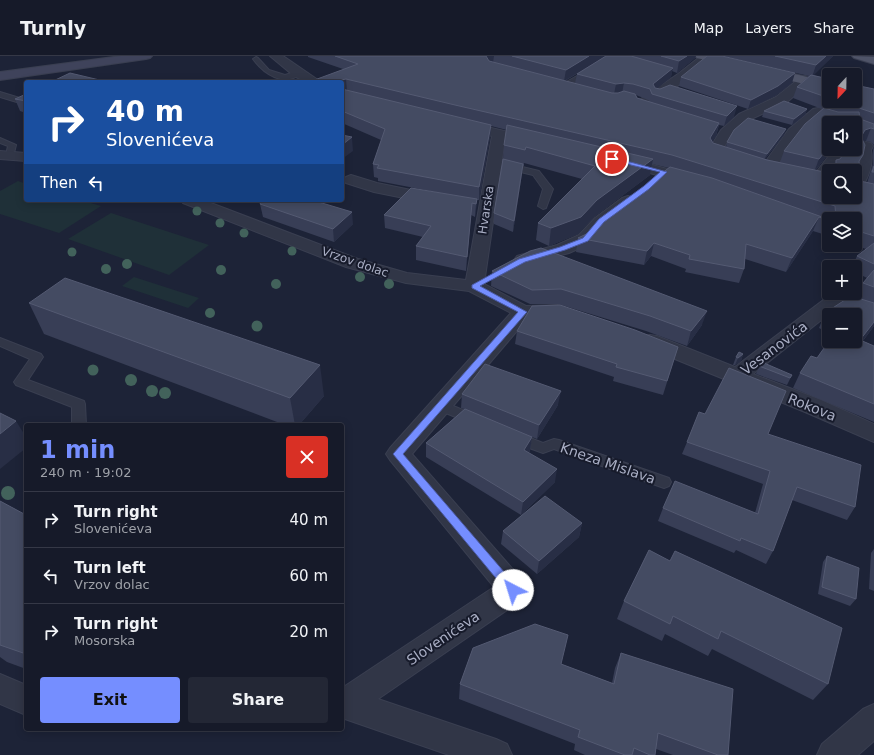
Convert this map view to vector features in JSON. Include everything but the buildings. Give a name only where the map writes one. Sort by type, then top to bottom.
[{"type":"main road","points":[[0,76],[146,56]]},
{"type":"main road","points":[[858,56],[874,61]]},
{"type":"main road","points":[[701,59],[822,84]]},
{"type":"street","points":[[276,56],[310,80]]},
{"type":"street","points":[[641,105],[667,88],[679,76],[701,59]]},
{"type":"street","points":[[783,171],[757,165],[715,151],[726,133],[742,115],[782,100],[805,80]]},
{"type":"street","points":[[550,82],[579,90]]},
{"type":"street","points":[[667,88],[680,93]]},
{"type":"street","points":[[782,100],[827,116]]},
{"type":"street","points":[[757,165],[818,112]]},
{"type":"street","points":[[742,115],[765,123]]},
{"type":"street","points":[[446,122],[550,145]]},
{"type":"street","points":[[711,128],[726,133]]},
{"type":"street","points":[[780,128],[794,132]]},
{"type":"street","name":"Hvarska","points":[[481,282],[480,207],[494,163],[499,133]]},
{"type":"street","points":[[862,180],[868,157],[864,150],[866,146]]},
{"type":"street","points":[[5,155],[24,157]]},
{"type":"street","points":[[612,159],[707,185]]},
{"type":"street","points":[[508,268],[522,260],[562,248],[585,239],[601,221],[664,172]]},
{"type":"street","points":[[805,176],[822,180]]},
{"type":"street","points":[[350,180],[374,187],[450,202]]},
{"type":"street","name":"Vrzov dolac","points":[[194,202],[352,263],[406,278],[481,282],[523,312]]},
{"type":"street","name":"Vesanovića","points":[[737,376],[837,299],[874,313]]},
{"type":"street","points":[[523,312],[558,311],[578,316]]},
{"type":"street","name":"Slovenićeva","points":[[344,704],[513,590],[398,454],[523,312]]},
{"type":"street","name":"Rokova","points":[[632,334],[813,406],[874,434]]},
{"type":"street","points":[[0,689],[24,699]]},
{"type":"street","points":[[344,704],[496,755]]},
{"type":"street","points":[[833,755],[874,720]]},
{"type":"lane","points":[[256,59],[267,71],[285,78],[298,73]]},
{"type":"lane","points":[[565,86],[598,65]]},
{"type":"lane","points":[[0,94],[20,101]]},
{"type":"lane","points":[[0,140],[12,145],[12,150],[5,155]]},
{"type":"lane","points":[[494,163],[536,173],[548,189],[543,206]]},
{"type":"lane","points":[[0,342],[37,356],[20,382],[79,404],[79,423]]},
{"type":"lane","points":[[441,406],[485,424]]},
{"type":"lane","name":"Kneza Mislava","points":[[507,433],[543,448],[554,444],[664,482]]},
{"type":"shaded area","points":[[18,181],[24,183],[24,202],[87,202],[101,206],[59,233],[0,214],[0,191]]},
{"type":"shaded area","points":[[111,213],[209,245],[169,275],[68,239]]},
{"type":"shaded area","points":[[134,277],[199,298],[188,308],[122,286]]},
{"type":"route","points":[[513,590],[398,454],[523,312],[474,286],[522,260],[562,248],[585,239],[601,221],[620,208],[664,172],[612,159]]}]
